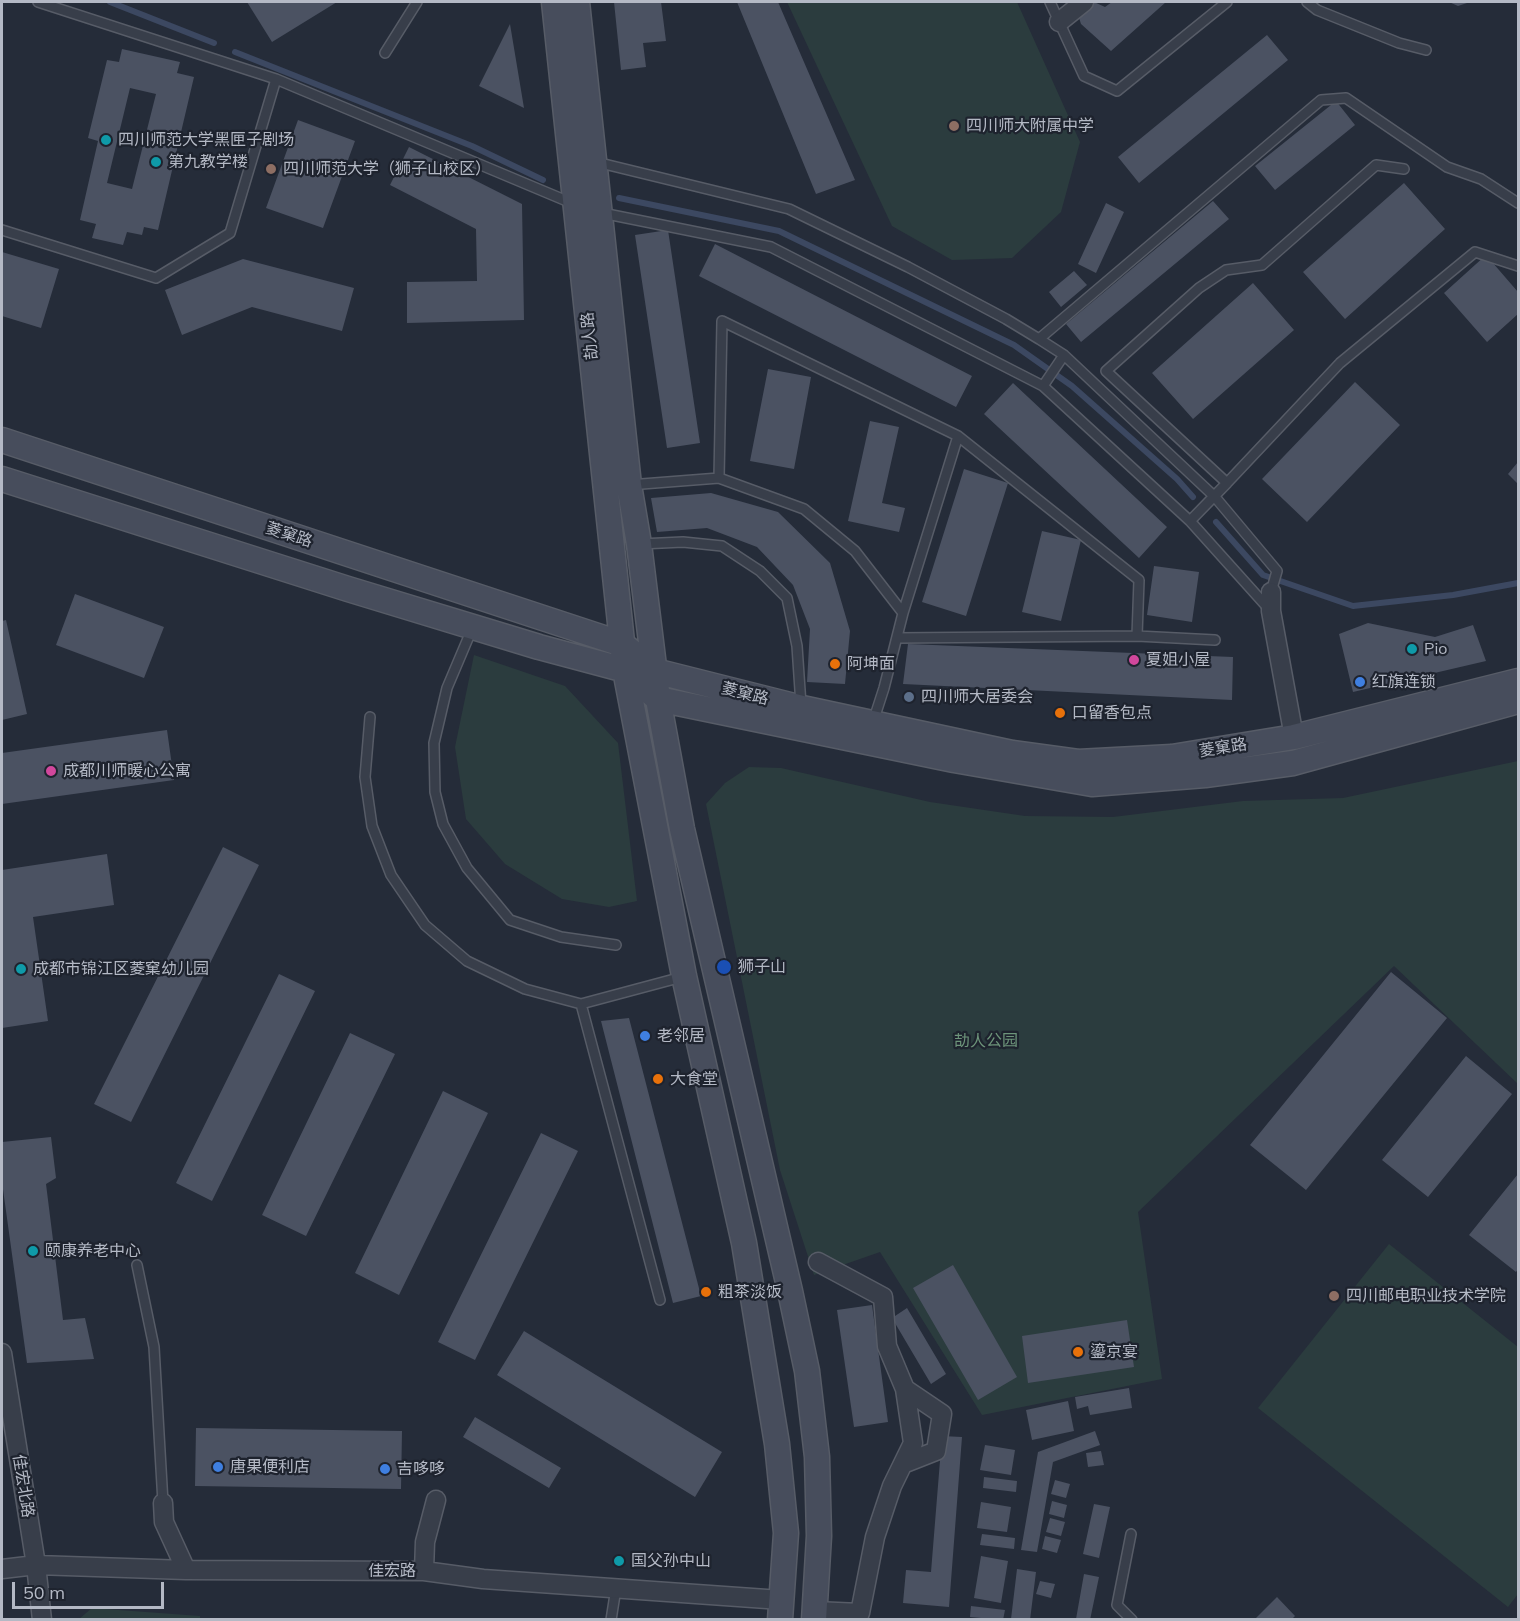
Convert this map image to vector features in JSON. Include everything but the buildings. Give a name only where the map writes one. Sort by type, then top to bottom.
[{"type":"street","name":"劼人路","points":[[554,2],[625,670],[684,976],[744,1243],[777,1444],[786,1533],[781,1610]]},
{"type":"street","points":[[577,2],[629,485],[639,544],[658,699],[682,829],[807,1371],[817,1457],[819,1536],[814,1615],[860,1613],[875,1537],[892,1486],[913,1443],[905,1389],[887,1346],[883,1297],[818,1262]]},
{"type":"street","points":[[1059,22],[1084,2]]},
{"type":"street","name":"菱窠路","points":[[2,440],[622,644],[655,670],[802,708],[1012,753],[1078,762],[1172,757],[1294,736],[1518,681]]},
{"type":"street","name":"菱窠路","points":[[2,479],[472,626],[625,670],[658,699],[954,760],[1092,784],[1205,775],[1293,763],[1518,701]]},
{"type":"street","points":[[1271,592],[1271,611],[1294,736]]},
{"type":"street","name":"佳宏北路","points":[[2,1353],[36,1565],[42,1620]]},
{"type":"street","points":[[903,1464],[936,1451],[942,1414],[905,1389]]},
{"type":"street","points":[[424,1571],[425,1542],[436,1500]]},
{"type":"street","points":[[163,1503],[164,1522],[186,1570]]},
{"type":"street","name":"佳宏路","points":[[2,1569],[36,1565],[186,1570],[424,1571],[483,1579],[616,1588],[781,1610]]},
{"type":"lane","points":[[38,2],[276,79],[577,205]]},
{"type":"lane","points":[[385,52],[417,2]]},
{"type":"lane","points":[[1050,2],[1084,76],[1117,91],[1227,2]]},
{"type":"lane","points":[[1307,2],[1317,10],[1399,43],[1426,50]]},
{"type":"lane","points":[[2,230],[156,278],[230,233],[276,79]]},
{"type":"lane","points":[[1039,339],[1321,100],[1346,98],[1447,167],[1481,179],[1518,203]]},
{"type":"lane","points":[[593,162],[789,209],[908,267],[1039,339],[1064,356],[1215,496],[1276,570],[1271,592]]},
{"type":"lane","points":[[1227,483],[1106,371],[1199,288],[1226,270],[1262,265],[1376,165],[1404,168]]},
{"type":"lane","points":[[599,212],[771,247],[1042,386],[1190,521],[1271,611]]},
{"type":"lane","points":[[1190,521],[1340,363],[1475,252],[1518,266]]},
{"type":"lane","points":[[719,478],[722,321],[958,436],[1139,580],[1137,636]]},
{"type":"lane","points":[[1042,386],[1064,356]]},
{"type":"lane","points":[[873,722],[903,613],[958,436]]},
{"type":"lane","points":[[629,485],[719,478],[804,509],[855,551],[903,613]]},
{"type":"lane","points":[[639,544],[682,542],[722,546],[760,571],[787,598],[797,646],[802,708]]},
{"type":"lane","points":[[472,626],[447,688],[434,743],[435,792],[443,824],[466,868],[510,920],[561,937],[616,945]]},
{"type":"lane","points":[[897,638],[1137,636],[1215,640]]},
{"type":"lane","points":[[370,717],[365,777],[372,826],[391,875],[425,925],[467,961],[525,989],[581,1004],[684,976]]},
{"type":"lane","points":[[581,1004],[660,1300]]},
{"type":"lane","points":[[137,1265],[154,1347],[163,1503]]},
{"type":"lane","points":[[1131,1534],[1117,1605],[1132,1620]]},
{"type":"lane","points":[[611,1620],[616,1588]]},
{"type":"green space","points":[[787,2],[1017,2],[1080,142],[1061,212],[1012,258],[952,260],[892,226]]},
{"type":"green space","points":[[474,655],[565,686],[618,743],[637,901],[609,907],[562,899],[505,864],[466,819],[455,747]]},
{"type":"green space","name":"劼人公园","points":[[1518,761],[1518,1084],[1394,966],[1138,1212],[1162,1379],[982,1415],[880,1252],[814,1275],[780,1170],[706,804],[725,783],[749,767],[781,768],[930,802],[1025,816],[1113,817],[1243,801],[1343,798]]},
{"type":"green space","points":[[1389,1244],[1518,1347],[1518,1594],[1508,1607],[1258,1408]]},
{"type":"green space","points":[[92,1608],[200,1616],[200,1619],[79,1619]]},
{"type":"waterway","points":[[110,2],[214,43]]},
{"type":"waterway","points":[[235,52],[472,146],[543,180]]},
{"type":"waterway","points":[[619,198],[779,231],[1014,345],[1072,386],[1177,479],[1193,497]]},
{"type":"waterway","points":[[1216,522],[1263,575],[1353,606],[1453,595],[1518,583]]},
{"type":"place","name":"四川师大附属中学","points":[[954,126]]},
{"type":"place","name":"四川师范大学黑匣子剧场","points":[[106,140]]},
{"type":"place","name":"第九教学楼","points":[[156,162]]},
{"type":"place","name":"四川师范大学（狮子山校区）","points":[[271,169]]},
{"type":"place","name":"Pio","points":[[1412,649]]},
{"type":"place","name":"夏姐小屋","points":[[1134,660]]},
{"type":"place","name":"阿坤面","points":[[835,664]]},
{"type":"place","name":"红旗连锁","points":[[1360,682]]},
{"type":"place","name":"四川师大居委会","points":[[909,697]]},
{"type":"place","name":"口留香包点","points":[[1060,713]]},
{"type":"place","name":"成都川师暖心公寓","points":[[51,771]]},
{"type":"place","name":"狮子山","points":[[724,967]]},
{"type":"place","name":"成都市锦江区菱窠幼儿园","points":[[21,969]]},
{"type":"place","name":"老邻居","points":[[645,1036]]},
{"type":"place","name":"大食堂","points":[[658,1079]]},
{"type":"place","name":"颐康养老中心","points":[[33,1251]]},
{"type":"place","name":"粗茶淡饭","points":[[706,1292]]},
{"type":"place","name":"四川邮电职业技术学院","points":[[1334,1296]]},
{"type":"place","name":"鎏京宴","points":[[1078,1352]]},
{"type":"place","name":"唐果便利店","points":[[218,1467]]},
{"type":"place","name":"吉哆哆","points":[[385,1469]]},
{"type":"place","name":"国父孙中山","points":[[619,1561]]}]
